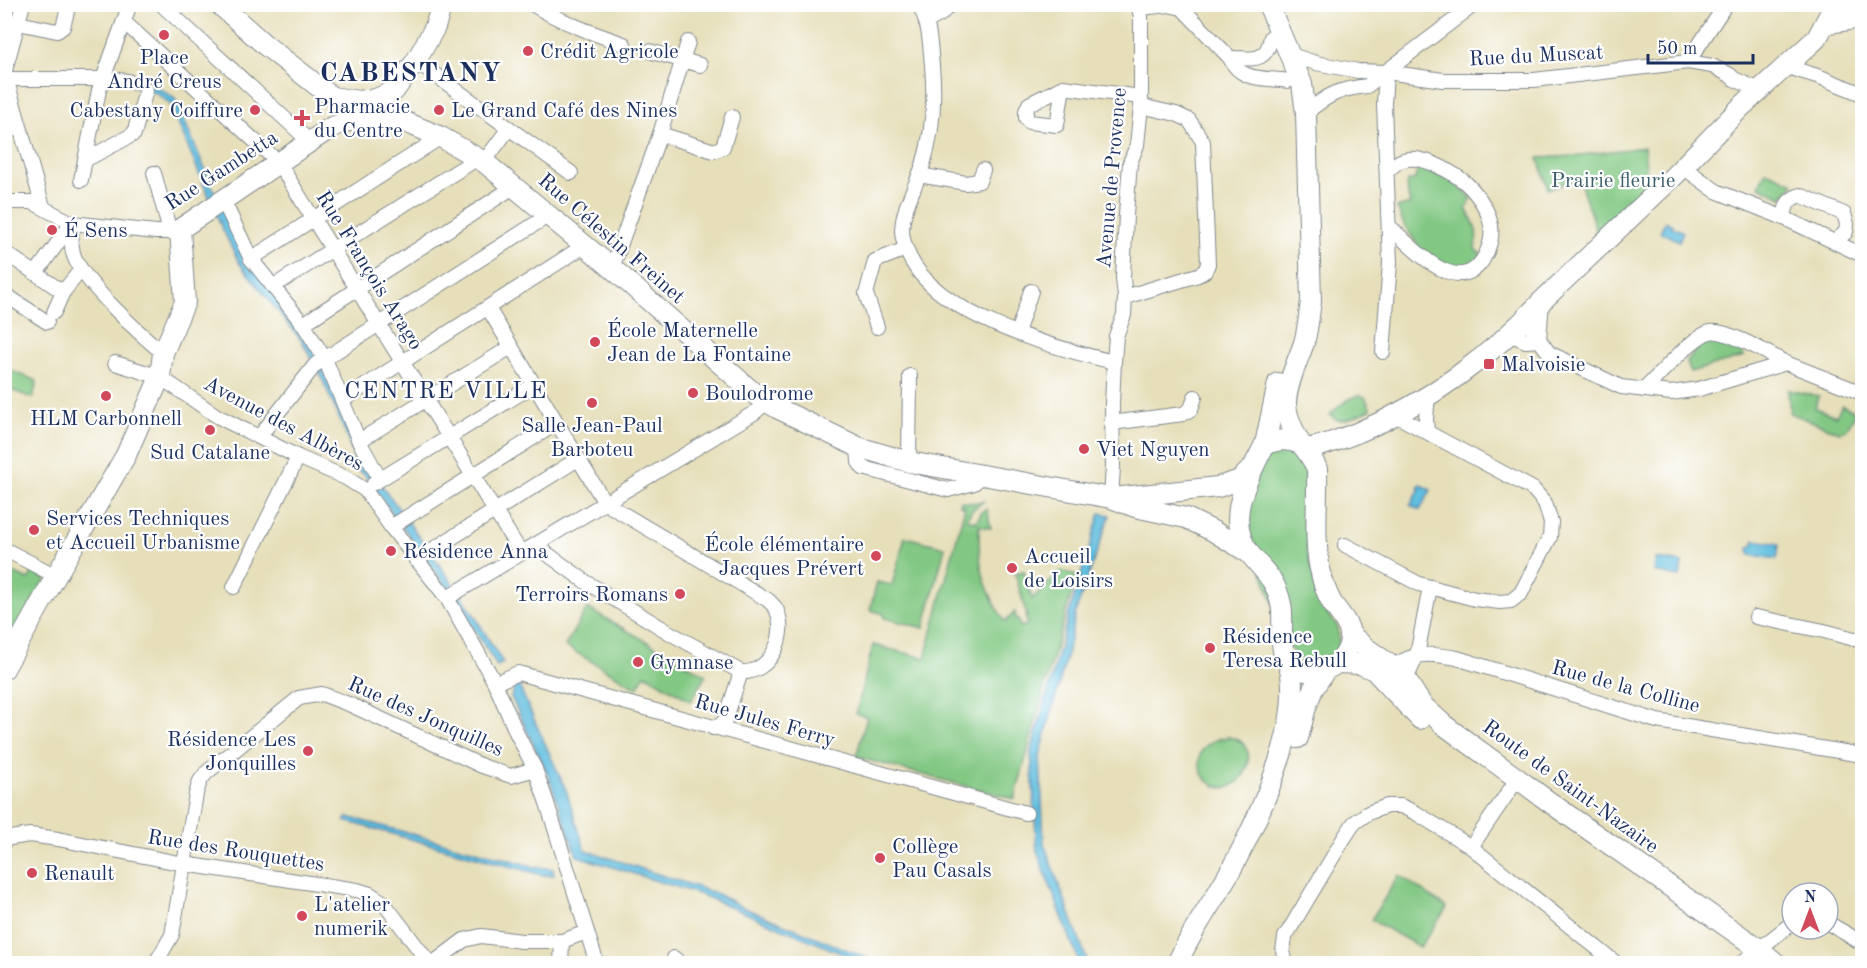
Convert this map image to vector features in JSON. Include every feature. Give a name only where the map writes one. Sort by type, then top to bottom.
[{"type":"street","points":[[23,4],[5,77],[43,207]]},
{"type":"street","points":[[18,23],[57,31],[63,27],[69,4]]},
{"type":"street","points":[[81,180],[99,90],[130,4]]},
{"type":"street","points":[[161,4],[309,141]]},
{"type":"street","points":[[219,4],[265,45],[332,97],[352,101],[376,99],[394,91],[416,61],[435,27],[442,4]]},
{"type":"street","points":[[532,4],[590,33],[624,44]]},
{"type":"street","points":[[918,4],[924,13],[930,36],[933,123],[922,166],[908,202],[902,230],[903,243],[914,266],[953,302],[999,326],[1076,353],[1114,362]]},
{"type":"street","points":[[926,22],[941,14],[950,4]]},
{"type":"street","points":[[1139,6],[1169,4],[1182,8],[1230,58],[1233,66],[1242,74],[1254,79],[1270,78],[1288,81]]},
{"type":"street","points":[[1177,963],[1199,920],[1244,846],[1272,782],[1286,740],[1291,713],[1292,674],[1282,643],[1284,613],[1278,591],[1269,575],[1249,553],[1239,533],[1238,517],[1239,500],[1265,444],[1278,385],[1298,318],[1300,300],[1293,98],[1271,38],[1255,4]]},
{"type":"street","points":[[1268,4],[1302,84],[1306,113],[1311,301],[1308,323],[1294,367],[1286,405],[1289,419],[1317,468]]},
{"type":"street","points":[[1688,62],[1726,4]]},
{"type":"street","name":"Avenue de Provence","points":[[1111,498],[1114,362],[1116,336],[1124,315],[1123,278],[1130,163],[1137,145],[1141,101],[1142,53],[1139,6]]},
{"type":"street","points":[[1306,113],[1324,98],[1347,88],[1367,86],[1467,7]]},
{"type":"street","points":[[1415,418],[1428,395],[1485,357],[1678,172],[1741,107],[1845,15]]},
{"type":"street","name":"Rue François Arago","points":[[124,22],[278,162],[521,553]]},
{"type":"street","points":[[1230,58],[1251,60],[1262,56],[1269,50],[1271,38]]},
{"type":"street","points":[[612,268],[660,134],[688,42]]},
{"type":"street","points":[[649,51],[700,66]]},
{"type":"street","points":[[1801,52],[1820,77]]},
{"type":"street","name":"Rue du Muscat","points":[[1291,55],[1316,63],[1358,71],[1386,72],[1443,80],[1534,80],[1688,62],[1712,66],[1760,90]]},
{"type":"street","points":[[416,61],[571,173]]},
{"type":"street","points":[[1785,66],[1863,94]]},
{"type":"street","points":[[1383,352],[1390,263],[1384,104],[1386,72]]},
{"type":"street","points":[[5,77],[128,81]]},
{"type":"street","points":[[1734,79],[1741,107]]},
{"type":"street","points":[[1063,87],[1141,101],[1176,114],[1189,120],[1203,142],[1208,264],[1205,271],[1125,297]]},
{"type":"street","points":[[85,160],[134,134],[146,90]]},
{"type":"street","points":[[394,91],[394,109],[398,119]]},
{"type":"street","points":[[332,97],[334,106],[332,127]]},
{"type":"street","name":"Rue Célestin Freinet","points":[[352,120],[379,117],[398,119],[441,137],[481,160],[612,268],[761,399],[858,447],[909,462],[1111,498],[1135,507],[1186,518],[1249,553]]},
{"type":"street","points":[[660,134],[714,151],[723,147],[732,117]]},
{"type":"street","name":"Rue Gambetta","points":[[72,223],[156,232],[175,230],[309,141],[332,127],[352,120]]},
{"type":"street","points":[[274,286],[481,160],[509,128]]},
{"type":"street","points":[[251,259],[441,137]]},
{"type":"street","points":[[1699,151],[1699,167],[1704,182]]},
{"type":"street","points":[[1388,170],[1402,160],[1419,159],[1442,168],[1464,181],[1480,201],[1490,221],[1491,239],[1487,254],[1478,266],[1466,273],[1450,273],[1426,261],[1389,226]]},
{"type":"street","points":[[919,175],[974,183],[980,181],[983,170]]},
{"type":"street","points":[[1678,172],[1863,255]]},
{"type":"street","points":[[4,669],[126,455],[160,377],[163,353],[185,302],[175,230],[154,173]]},
{"type":"street","points":[[303,324],[515,186]]},
{"type":"street","points":[[1784,218],[1786,206],[1791,198],[1800,195],[1844,214],[1847,224],[1846,232],[1835,242]]},
{"type":"street","points":[[222,200],[251,259],[303,324],[325,359],[359,441],[380,479]]},
{"type":"street","points":[[10,205],[32,202],[72,223]]},
{"type":"street","points":[[259,436],[315,365],[549,216]]},
{"type":"street","points":[[72,223],[73,253],[80,271],[163,353]]},
{"type":"street","points":[[36,273],[72,223]]},
{"type":"street","points":[[343,400],[584,246]]},
{"type":"street","points":[[878,327],[866,294],[875,261],[906,249]]},
{"type":"street","points":[[4,252],[63,292]]},
{"type":"street","points":[[4,294],[50,317],[63,292],[80,271]]},
{"type":"street","points":[[1017,333],[1031,291]]},
{"type":"street","points":[[1539,340],[1542,302]]},
{"type":"street","points":[[488,308],[605,503],[768,600],[777,610],[780,630],[772,656],[762,666],[741,672],[586,582],[535,545]]},
{"type":"street","points":[[1525,320],[1549,353],[1621,387],[1671,393],[1699,389],[1786,363]]},
{"type":"street","points":[[1644,390],[1698,337],[1711,331],[1725,333],[1786,363],[1863,393]]},
{"type":"street","points":[[1509,334],[1526,341],[1539,340]]},
{"type":"street","points":[[359,441],[511,347]]},
{"type":"street","name":"Avenue des Albères","points":[[115,363],[160,377],[217,416],[298,457],[346,478],[365,490],[447,598],[495,683],[535,770],[597,963]]},
{"type":"street","points":[[909,462],[910,376]]},
{"type":"street","points":[[365,490],[534,385]]},
{"type":"street","points":[[1111,423],[1183,414],[1191,409],[1195,397]]},
{"type":"street","points":[[447,598],[754,413],[761,399]]},
{"type":"street","points":[[1265,444],[1279,439],[1292,440],[1303,446],[1327,445],[1373,426],[1415,418],[1533,489],[1545,503],[1551,522],[1550,537],[1521,593],[1512,601],[1475,599],[1419,584],[1345,545]]},
{"type":"street","points":[[391,527],[557,423]]},
{"type":"street","points":[[1188,963],[1260,839],[1285,782],[1313,689],[1348,645],[1350,634],[1347,625],[1325,588],[1318,564],[1317,468],[1327,445]]},
{"type":"street","points":[[858,447],[859,462],[863,468],[948,490],[974,483],[982,476]]},
{"type":"street","points":[[234,587],[298,457]]},
{"type":"street","points":[[416,560],[578,459]]},
{"type":"street","name":"Rue Célestin Freinet","points":[[1111,498],[1218,488],[1240,480],[1253,468]]},
{"type":"street","points":[[4,549],[56,576]]},
{"type":"street","points":[[1393,675],[1417,655],[1430,587]]},
{"type":"street","points":[[1756,617],[1863,641]]},
{"type":"street","name":"Route de Saint-Nazaire","points":[[1350,634],[1393,675],[1415,714],[1438,735],[1514,783],[1751,958],[1777,963]]},
{"type":"street","name":"Rue de la Colline","points":[[1417,655],[1430,654],[1457,658],[1657,721],[1863,755]]},
{"type":"street","name":"Route de Saint-Nazaire","points":[[1288,661],[1298,669],[1308,672],[1360,664],[1393,675]]},
{"type":"street","points":[[713,728],[722,724],[727,717],[741,672]]},
{"type":"street","name":"Rue Jules Ferry","points":[[495,683],[518,673],[1026,813]]},
{"type":"street","name":"Rue des Jonquilles","points":[[155,963],[172,935],[200,781],[206,773],[299,698],[322,694],[332,697],[483,766],[511,776],[535,770]]},
{"type":"street","points":[[1471,848],[1514,783]]},
{"type":"street","points":[[1286,963],[1283,951],[1285,938],[1354,823],[1368,813],[1386,806],[1401,806],[1416,813],[1471,848],[1617,963]]},
{"type":"street","name":"Rue des Rouquettes","points":[[4,839],[30,835],[49,837],[184,864],[357,890],[370,894],[383,902],[431,963]]},
{"type":"street","points":[[1840,930],[1863,943]]},
{"type":"street","points":[[431,963],[464,940],[481,936],[522,941],[562,941],[587,932]]},
{"type":"street","points":[[1751,958],[1780,933]]},
{"type":"street","points":[[561,963],[562,941]]},
{"type":"green space","name":"Prairie fleurie","points":[[1644,147],[1648,187],[1598,236],[1579,179],[1548,189],[1538,158],[1573,156]]},
{"type":"green space","points":[[1420,168],[1448,180],[1472,198],[1466,209],[1475,228],[1477,238],[1475,249],[1483,256],[1472,265],[1454,269],[1423,253],[1404,225],[1397,208],[1410,204],[1406,185],[1409,181],[1414,180]]},
{"type":"green space","points":[[1766,171],[1794,183],[1782,197],[1759,186]]},
{"type":"green space","points":[[1711,339],[1726,341],[1739,349],[1744,357],[1690,372],[1687,361],[1700,345]]},
{"type":"green space","points":[[5,363],[6,369],[37,381],[33,398],[5,388]]},
{"type":"green space","points":[[1788,390],[1819,396],[1815,408],[1836,416],[1842,405],[1856,412],[1846,430],[1839,432],[1790,413]]},
{"type":"green space","points":[[1360,395],[1365,397],[1371,409],[1344,420],[1330,415],[1343,403]]},
{"type":"green space","points":[[1285,446],[1298,452],[1308,468],[1307,551],[1317,595],[1326,612],[1338,627],[1339,643],[1335,654],[1328,661],[1310,665],[1295,656],[1288,643],[1246,529],[1248,497],[1269,452]]},
{"type":"green space","points":[[961,501],[972,503],[984,501],[972,510],[967,519],[976,522],[982,512],[987,509],[991,528],[979,526],[981,565],[987,586],[1005,622],[1015,612],[1021,627],[1027,625],[1027,616],[1015,573],[1024,571],[1032,599],[1061,571],[1077,575],[1015,799],[856,757],[867,717],[856,714],[873,645],[925,658],[965,507],[960,505]]},
{"type":"green space","points":[[905,537],[945,547],[924,628],[884,618],[884,614],[870,610],[877,582],[892,585]]},
{"type":"green space","points":[[5,557],[12,561],[7,570],[28,580],[33,571],[46,579],[5,653]]},
{"type":"green space","name":"Gymnase","points":[[587,608],[706,675],[691,701],[645,674],[637,688],[565,646]]},
{"type":"green space","points":[[1228,737],[1240,741],[1247,749],[1248,759],[1241,779],[1223,788],[1208,781],[1201,771],[1199,760],[1200,754],[1207,745]]},
{"type":"green space","points":[[1399,875],[1447,908],[1420,947],[1371,920]]},
{"type":"water","points":[[130,80],[154,86],[175,99],[216,195],[307,335],[369,471],[468,605],[503,663],[497,666],[448,587],[364,474],[358,471],[348,439],[318,369],[301,340],[240,264],[222,228],[170,104],[156,93],[129,85]]},
{"type":"water","points":[[1665,221],[1683,232],[1679,241],[1660,232]]},
{"type":"water","points":[[1420,484],[1431,490],[1420,510],[1410,505],[1420,489],[1418,488]]},
{"type":"water","points":[[1100,513],[1110,515],[1076,611],[1040,756],[1044,844],[1088,963],[1080,964],[1037,851],[1031,752],[1070,610]]},
{"type":"water","points":[[1755,540],[1779,544],[1777,559],[1750,555],[1749,548]]},
{"type":"water","points":[[1656,559],[1682,563],[1680,577],[1654,572]]},
{"type":"water","points":[[518,684],[566,790],[585,850],[715,893],[742,907],[879,963],[862,962],[702,895],[577,856],[548,775],[511,697]]},
{"type":"water","points":[[348,817],[536,867],[553,869],[554,875],[542,875],[345,821]]},
{"type":"place","name":"Place André Creus","points":[[164,35]]},
{"type":"place","name":"Crédit Agricole","points":[[528,51]]},
{"type":"place","name":"Cabestany Coiffure","points":[[255,110]]},
{"type":"place","name":"Le Grand Café des Nines","points":[[439,110]]},
{"type":"place","name":"Pharmacie du Centre","points":[[302,118]]},
{"type":"place","name":"É Sens","points":[[52,230]]},
{"type":"place","name":"École Maternelle Jean de La Fontaine","points":[[595,342]]},
{"type":"place","name":"Malvoisie","points":[[1489,364]]},
{"type":"place","name":"Boulodrome","points":[[693,393]]},
{"type":"place","name":"HLM Carbonnell","points":[[106,396]]},
{"type":"place","name":"Salle Jean-Paul Barboteu","points":[[592,403]]},
{"type":"place","name":"Sud Catalane","points":[[210,430]]},
{"type":"place","name":"Viet Nguyen","points":[[1084,449]]},
{"type":"place","name":"Services Techniques et Accueil Urbanisme","points":[[34,530]]},
{"type":"place","name":"Résidence Anna","points":[[391,551]]},
{"type":"place","name":"École élémentaire Jacques Prévert","points":[[876,556]]},
{"type":"place","name":"Accueil de Loisirs","points":[[1012,568]]},
{"type":"place","name":"Terroirs Romans","points":[[680,594]]},
{"type":"place","name":"Résidence Teresa Rebull","points":[[1210,648]]},
{"type":"place","name":"Gymnase","points":[[638,662]]},
{"type":"place","name":"Résidence Les Jonquilles","points":[[308,751]]},
{"type":"place","name":"Collège Pau Casals","points":[[880,858]]},
{"type":"place","name":"Renault","points":[[32,873]]},
{"type":"place","name":"L'atelier numerik","points":[[302,916]]},
{"type":"district","name":"CABESTANY","points":[[411,72]]},
{"type":"district","name":"CENTRE VILLE","points":[[446,390]]}]
